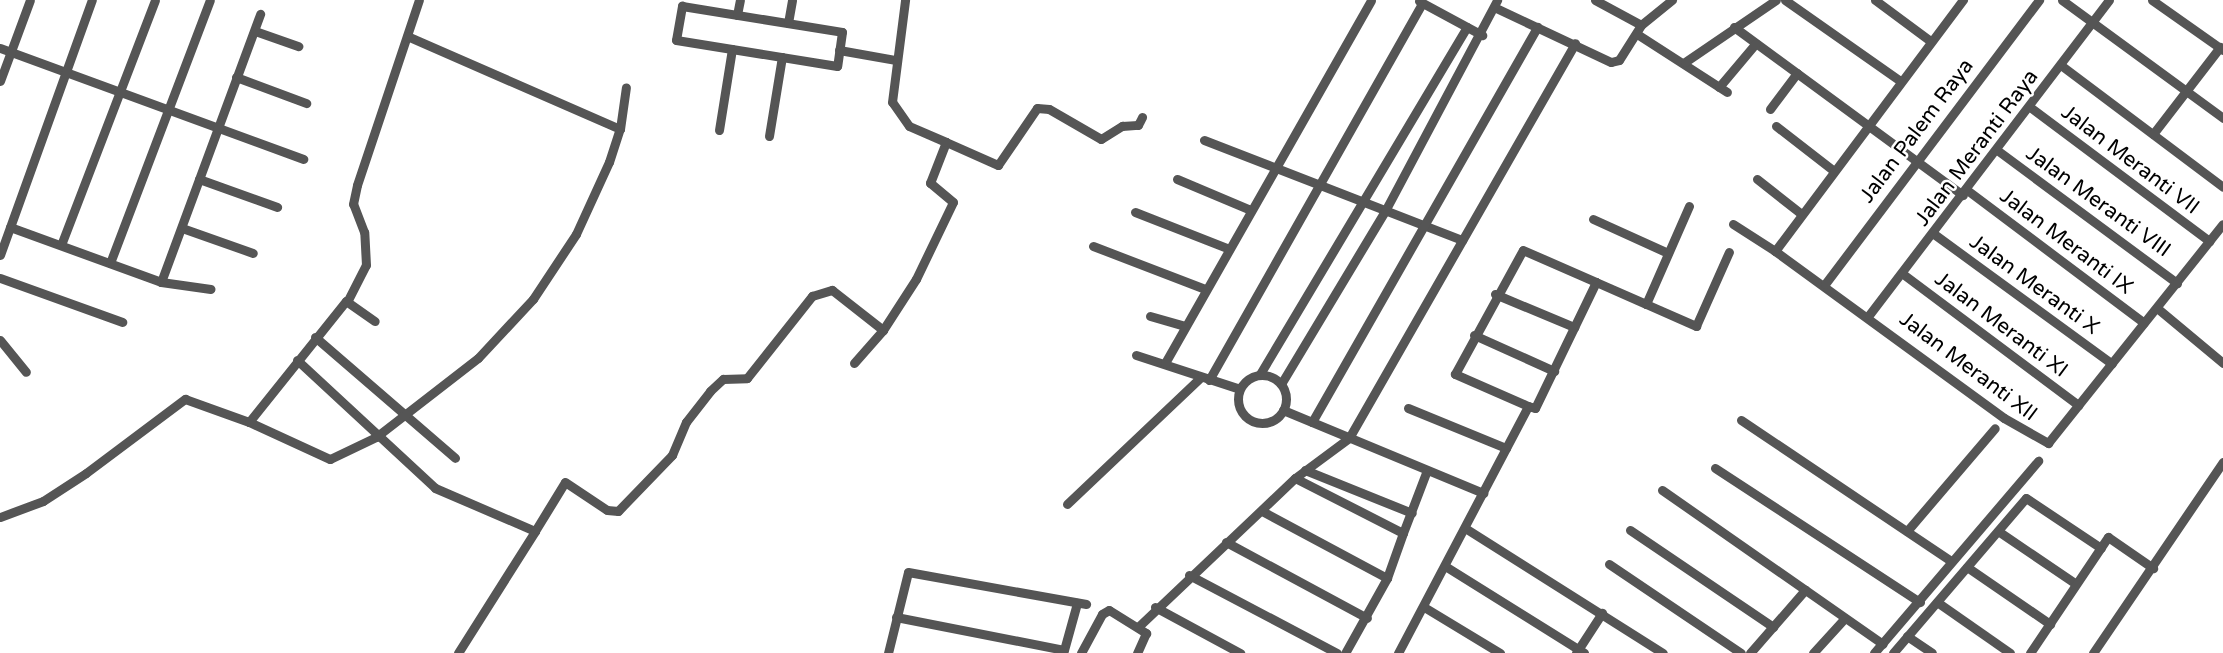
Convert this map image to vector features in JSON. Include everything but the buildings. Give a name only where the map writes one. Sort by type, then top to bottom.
[{"type":"street","points":[[0,81],[28,0]]},
{"type":"street","points":[[0,255],[92,0]]},
{"type":"street","points":[[61,245],[155,0]]},
{"type":"street","points":[[110,263],[210,0]]},
{"type":"street","points":[[249,423],[297,360],[348,300],[366,255],[353,201],[419,0]]},
{"type":"street","points":[[737,15],[740,0]]},
{"type":"street","points":[[788,23],[792,0]]},
{"type":"street","points":[[905,0],[891,97],[896,111],[909,126],[998,165],[1037,108],[1049,109],[1101,139],[1122,126],[1138,125],[1142,117]]},
{"type":"street","points":[[1165,363],[1248,209],[1275,168],[1371,0]]},
{"type":"street","points":[[1595,0],[1723,90],[1756,43]]},
{"type":"street","points":[[1283,410],[1281,384],[1383,210],[1482,35],[1496,4],[1537,27],[1615,62],[1639,30],[1672,0]]},
{"type":"street","points":[[1685,62],[1776,0]]},
{"type":"street","points":[[1785,0],[1899,80]]},
{"type":"street","points":[[1875,0],[1929,40]]},
{"type":"street","points":[[1775,251],[1800,213],[1868,126],[1899,80],[1963,0]]},
{"type":"street","name":"Jalan Palem Raya","points":[[1824,284],[2039,0]]},
{"type":"street","points":[[2062,0],[2223,118]]},
{"type":"street","name":"Jalan Meranti Raya","points":[[1869,315],[2062,66],[2109,0]]},
{"type":"street","points":[[2152,0],[2221,49],[2153,134]]},
{"type":"street","points":[[1067,504],[1205,378],[1319,186],[1420,1],[1482,35]]},
{"type":"street","points":[[682,6],[737,15],[842,32],[837,66],[676,40],[682,6]]},
{"type":"street","points":[[161,282],[260,14]]},
{"type":"street","points":[[1240,389],[1260,374],[1467,27]]},
{"type":"street","points":[[1312,422],[1537,27]]},
{"type":"street","name":"Jalan Meranti IX","points":[[1734,27],[1868,126],[2144,322]]},
{"type":"street","points":[[255,31],[298,46]]},
{"type":"street","points":[[407,36],[620,129]]},
{"type":"street","points":[[1138,627],[1155,607],[1262,511],[1295,478],[1349,438],[1575,43]]},
{"type":"street","points":[[0,48],[217,130],[303,159]]},
{"type":"street","points":[[719,130],[732,49]]},
{"type":"street","points":[[839,50],[896,60]]},
{"type":"street","points":[[769,136],[782,57]]},
{"type":"street","points":[[2062,66],[2223,187]]},
{"type":"street","points":[[1770,109],[1797,73]]},
{"type":"street","points":[[236,78],[306,103]]},
{"type":"street","points":[[0,517],[60,490],[185,399],[249,423],[330,459],[376,437],[478,358],[553,273],[580,225],[620,129],[626,87]]},
{"type":"street","name":"Jalan Meranti VII","points":[[2030,107],[2209,241]]},
{"type":"street","points":[[1776,126],[1834,171]]},
{"type":"street","points":[[1204,140],[1462,240]]},
{"type":"street","points":[[854,363],[884,330],[953,204],[930,183],[946,142]]},
{"type":"street","name":"Jalan Meranti VIII","points":[[1996,150],[2177,283]]},
{"type":"street","points":[[199,179],[277,207]]},
{"type":"street","points":[[1177,179],[1248,209]]},
{"type":"street","points":[[1756,179],[1800,213]]},
{"type":"street","points":[[1646,304],[1689,206]]},
{"type":"street","points":[[1136,212],[1227,248]]},
{"type":"street","points":[[1593,219],[1668,253]]},
{"type":"street","name":"Jalan Meranti XII","points":[[1733,224],[1869,315],[2004,418],[2048,443],[2078,405]]},
{"type":"street","points":[[2078,405],[2223,224]]},
{"type":"street","points":[[10,227],[161,282],[211,288]]},
{"type":"street","points":[[182,228],[253,253]]},
{"type":"street","name":"Jalan Meranti X","points":[[1934,234],[2112,364]]},
{"type":"street","points":[[1093,246],[1204,289]]},
{"type":"street","points":[[1596,282],[1535,408],[1457,376],[1474,335],[1495,294],[1523,250],[1596,282],[1696,326],[1729,252]]},
{"type":"street","name":"Jalan Meranti XI","points":[[1903,274],[2078,405]]},
{"type":"street","points":[[0,278],[122,322]]},
{"type":"street","points":[[459,653],[565,482],[607,510],[618,511],[672,455],[686,422],[710,391],[723,379],[747,378],[817,292],[832,291],[847,299],[884,330]]},
{"type":"street","points":[[1495,294],[1574,327]]},
{"type":"street","points":[[348,300],[375,321]]},
{"type":"street","points":[[2157,308],[2223,363]]},
{"type":"street","points":[[1150,316],[1184,326]]},
{"type":"street","points":[[1474,335],[1554,370]]},
{"type":"street","points":[[315,338],[454,458]]},
{"type":"street","points":[[0,340],[26,372]]},
{"type":"street","points":[[1136,355],[1240,389]]},
{"type":"street","points":[[297,360],[430,486],[535,531]]},
{"type":"street","points":[[1260,374],[1281,384]]},
{"type":"street","points":[[1240,389],[1239,408],[1247,418],[1269,422],[1283,410]]},
{"type":"street","points":[[1398,653],[1445,567],[1527,406]]},
{"type":"street","points":[[1408,408],[1506,447]]},
{"type":"street","points":[[1283,410],[1483,493]]},
{"type":"street","points":[[1741,420],[1951,561]]},
{"type":"street","points":[[1907,531],[1995,428]]},
{"type":"street","points":[[1874,653],[1920,602],[1951,561],[2038,461]]},
{"type":"street","points":[[2093,653],[2223,462]]},
{"type":"street","points":[[1715,468],[1920,602]]},
{"type":"street","points":[[1305,470],[1412,513]]},
{"type":"street","points":[[1346,653],[1387,579],[1427,470]]},
{"type":"street","points":[[1295,478],[1403,533]]},
{"type":"street","points":[[1662,490],[1882,644]]},
{"type":"street","points":[[1893,653],[2026,498],[2101,548]]},
{"type":"street","points":[[1262,511],[1387,579]]},
{"type":"street","points":[[1465,528],[1663,653]]},
{"type":"street","points":[[1629,530],[1773,627]]},
{"type":"street","points":[[1998,531],[2076,584]]},
{"type":"street","points":[[2030,653],[2108,537],[2153,568]]},
{"type":"street","points":[[1226,542],[1367,618]]},
{"type":"street","points":[[1609,564],[1741,653]]},
{"type":"street","points":[[1445,567],[1580,652],[1602,613]]},
{"type":"street","points":[[1967,567],[2050,624]]},
{"type":"street","points":[[888,653],[904,576],[915,570],[1082,604],[1064,650],[896,617]]},
{"type":"street","points":[[1189,575],[1337,653]]},
{"type":"street","points":[[1750,653],[1805,590]]},
{"type":"street","points":[[1937,602],[2010,653]]},
{"type":"street","points":[[1155,607],[1240,653]]},
{"type":"street","points":[[1424,607],[1500,653]]},
{"type":"street","points":[[1081,653],[1105,612],[1146,633],[1137,653]]},
{"type":"street","points":[[1814,653],[1845,618]]},
{"type":"street","points":[[1907,636],[1932,653]]}]
